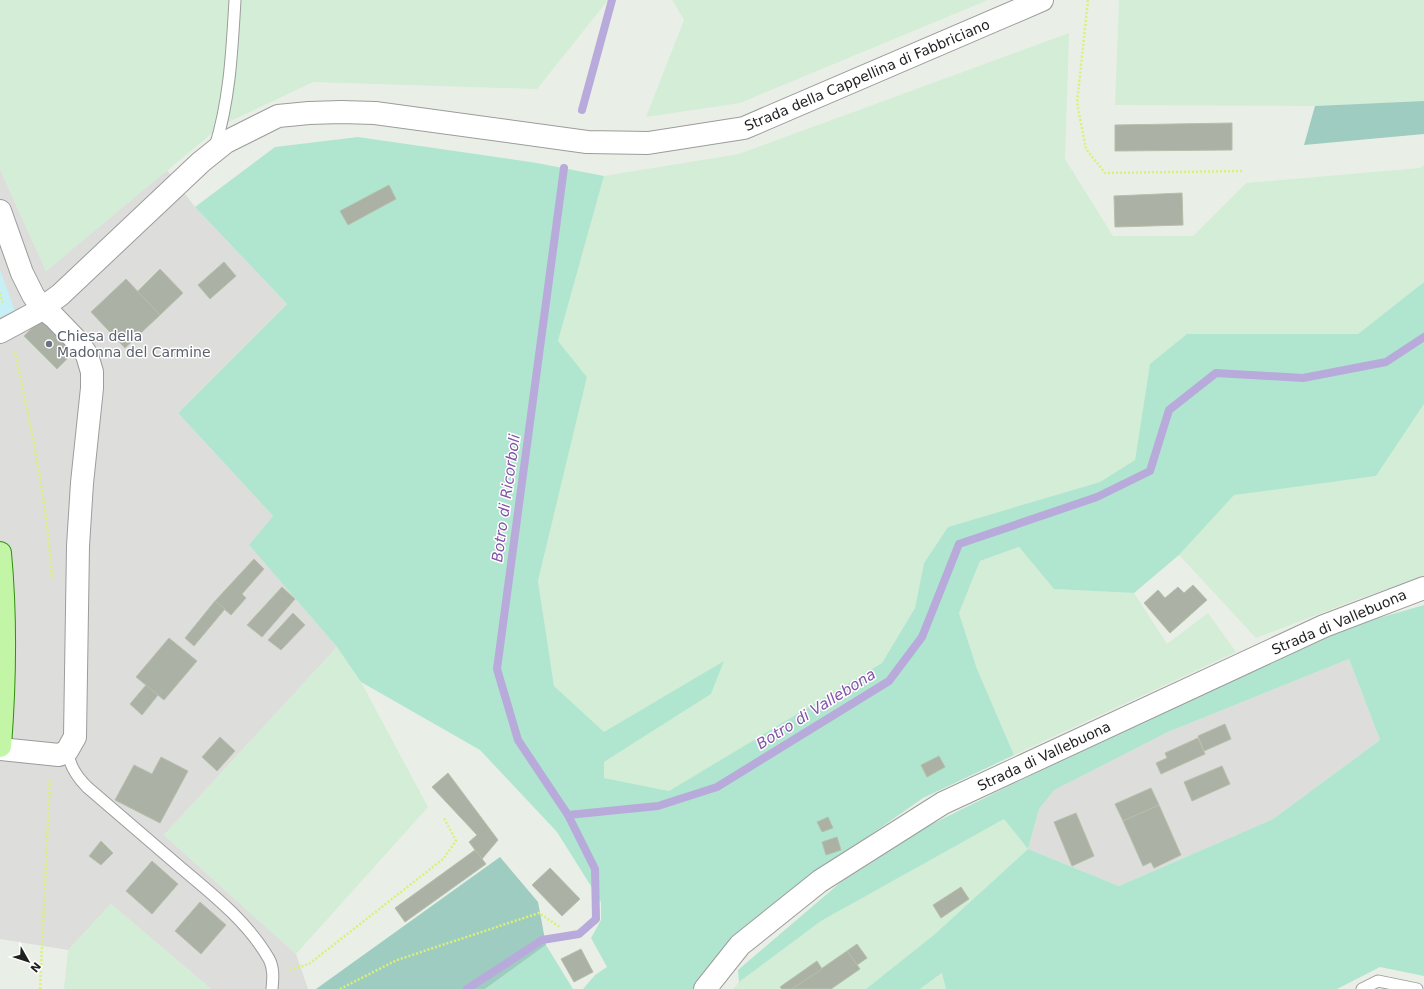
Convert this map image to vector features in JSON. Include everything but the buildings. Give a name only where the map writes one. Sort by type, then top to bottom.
[{"type":"main road","points":[[0,553],[5,628],[4,689],[0,746]]},
{"type":"street","name":"Strada della Cappellina di Fabbriciano","points":[[5,329],[42,308],[85,272],[196,167],[226,142],[278,116],[317,112],[375,113],[587,142],[648,143],[744,128],[1042,0]]},
{"type":"street","points":[[0,211],[22,273],[33,295],[42,308],[54,317],[78,342],[91,365],[92,379],[92,399],[82,483],[78,546],[75,733],[73,742],[59,753],[0,749]]},
{"type":"street","name":"Strada di Vallebuona","points":[[705,989],[740,945],[820,881],[943,803],[1324,626],[1424,588]]},
{"type":"lane","points":[[214,152],[222,125],[231,68],[235,0]]},
{"type":"lane","points":[[59,753],[69,762],[87,787],[215,896],[256,940],[269,960],[273,976],[272,989]]},
{"type":"lane","points":[[1362,989],[1378,981],[1417,989]]},
{"type":"path","points":[[1088,0],[1077,103],[1086,149],[1105,173],[1242,171]]},
{"type":"path","points":[[0,293],[5,329],[35,448],[49,544],[52,580]]},
{"type":"path","points":[[40,989],[59,753]]},
{"type":"path","points":[[273,976],[309,964],[443,859],[456,841],[444,818]]},
{"type":"path","points":[[340,989],[397,960],[538,913],[561,928]]},
{"type":"shaded area","points":[[1424,101],[1424,134],[1304,145],[1315,106]]},
{"type":"shaded area","points":[[0,169],[46,271],[167,170],[195,207],[287,304],[178,413],[273,516],[249,545],[337,647],[164,835],[296,954],[308,989],[211,989],[111,904],[68,950],[0,939]]},
{"type":"shaded area","points":[[0,270],[15,311],[0,317]]},
{"type":"shaded area","points":[[1349,659],[1380,740],[1273,819],[1119,886],[1028,849],[1039,809],[1053,790],[1168,732]]},
{"type":"shaded area","points":[[500,857],[538,902],[546,945],[485,989],[316,989]]},
{"type":"green space","points":[[0,0],[608,0],[537,89],[313,82],[222,125],[46,271],[0,169]]},
{"type":"green space","points":[[672,0],[988,0],[740,103],[646,117],[684,20]]},
{"type":"green space","points":[[1119,0],[1424,0],[1424,101],[1315,106],[1115,105]]},
{"type":"green space","points":[[1069,33],[1065,159],[1113,236],[1193,236],[1246,183],[1420,168],[1424,165],[1424,282],[1358,334],[1187,334],[1150,365],[1135,460],[1100,482],[948,527],[924,563],[915,608],[882,663],[669,791],[603,778],[604,762],[711,694],[724,661],[604,733],[554,686],[538,581],[587,377],[558,341],[604,176],[739,154]]},
{"type":"green space","points":[[358,137],[537,163],[604,176],[558,341],[587,377],[538,581],[554,686],[604,732],[724,661],[711,694],[604,762],[604,778],[669,791],[882,663],[915,608],[924,563],[948,527],[1100,482],[1135,460],[1150,364],[1187,334],[1358,334],[1424,282],[1424,404],[1376,476],[1234,495],[1179,555],[1134,593],[1054,589],[1019,547],[980,561],[959,613],[977,669],[1014,755],[923,798],[813,875],[733,944],[694,989],[583,989],[595,975],[607,967],[591,938],[601,920],[601,902],[557,832],[480,750],[361,682],[337,647],[249,545],[273,516],[178,413],[287,304],[195,207],[275,147]]},
{"type":"green space","points":[[1424,404],[1424,576],[1358,599],[1256,638],[1179,555],[1234,494],[1376,476]]},
{"type":"green space","points":[[1019,547],[1054,589],[1134,593],[1167,644],[1208,613],[1236,652],[1014,755],[977,669],[959,613],[980,561]]},
{"type":"green space","points":[[1424,605],[1424,976],[1380,967],[1337,989],[946,989],[942,973],[920,989],[866,989],[935,934],[1028,849],[1004,819],[821,921],[739,982],[738,970],[841,882],[928,826],[1146,718],[1358,624]],"holes":[[[1349,659],[1380,740],[1273,819],[1119,886],[1028,849],[1039,809],[1054,790],[1168,732]]]},
{"type":"green space","points":[[337,647],[361,682],[428,807],[296,954],[164,835]]},
{"type":"green space","points":[[1004,819],[1028,849],[935,934],[866,989],[733,989],[739,982],[821,921]]},
{"type":"green space","points":[[111,904],[211,989],[64,989],[68,950]]},
{"type":"green space","points":[[546,945],[573,989],[485,989]]},
{"type":"green space","points":[[943,973],[946,989],[920,989]]},
{"type":"waterway","name":"Botro di Ricorboli","points":[[582,110],[612,0]]},
{"type":"waterway","name":"Botro di Ricorboli","points":[[564,168],[497,669],[518,740],[568,815]]},
{"type":"waterway","name":"Botro di Vallebona","points":[[467,989],[542,940],[579,934],[596,919],[595,869],[568,815],[658,806],[717,787],[889,681],[922,637],[959,544],[1097,497],[1150,471],[1169,410],[1216,373],[1303,378],[1386,362],[1424,337]]},
{"type":"place","name":"Chiesa della Madonna del Carmine","points":[[49,344]]}]
